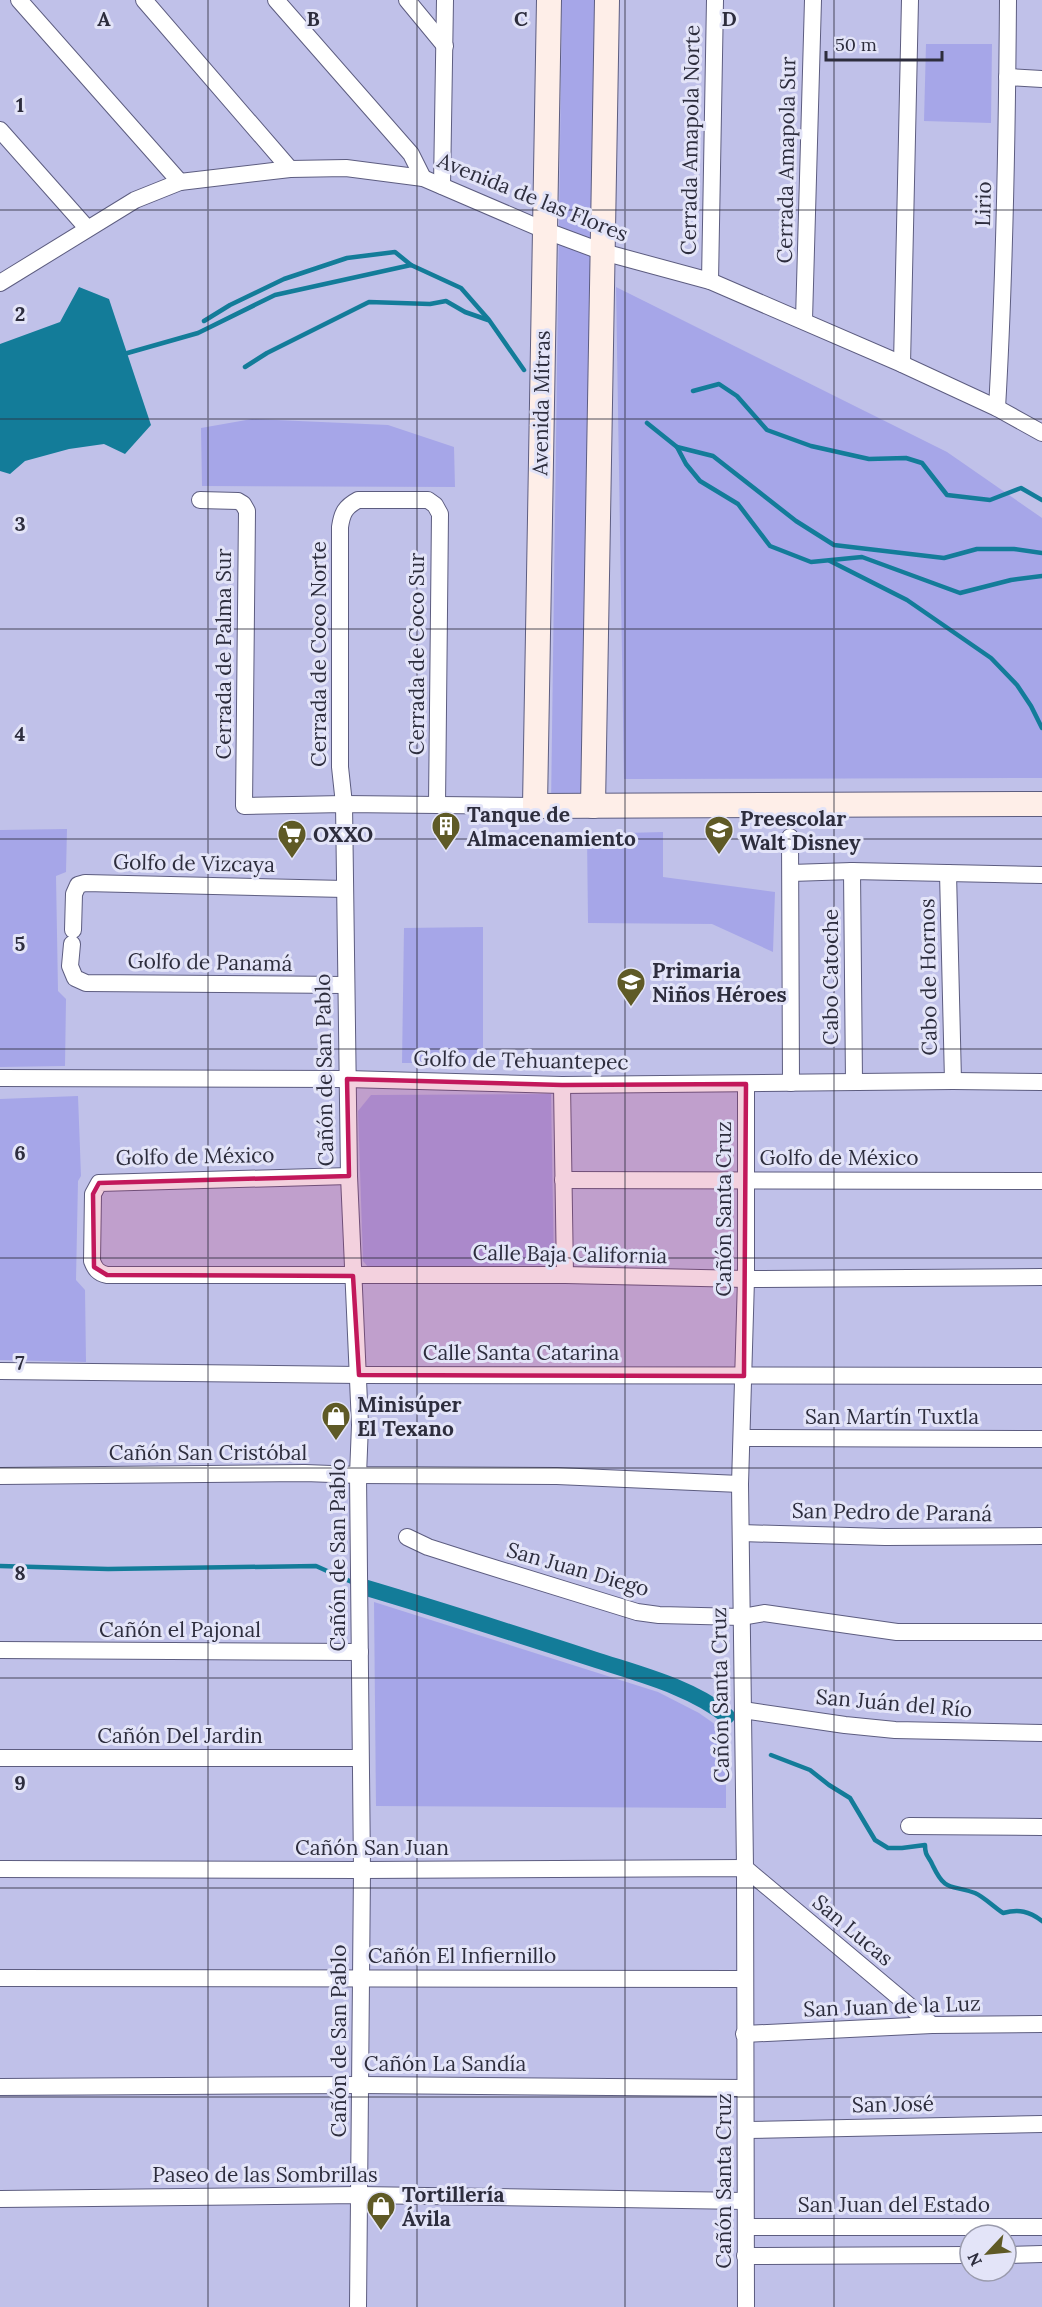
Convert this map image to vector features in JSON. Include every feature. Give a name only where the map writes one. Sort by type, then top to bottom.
[{"type":"street","points":[[19,0],[180,182]]},
{"type":"street","points":[[144,0],[290,168]]},
{"type":"street","points":[[276,0],[411,154],[423,178]]},
{"type":"street","points":[[407,0],[445,46]]},
{"type":"street","points":[[442,186],[445,0]]},
{"type":"street","name":"Avenida Mitras","points":[[535,806],[549,0]]},
{"type":"street","points":[[593,806],[607,0]]},
{"type":"street","name":"Cerrada Amapola Norte","points":[[710,281],[715,0]]},
{"type":"street","name":"Cerrada Amapola Sur","points":[[804,320],[813,0]]},
{"type":"street","points":[[902,364],[910,0]]},
{"type":"street","name":"Lirio","points":[[997,408],[1003,297],[1008,0]]},
{"type":"street","points":[[1007,78],[1042,79]]},
{"type":"street","points":[[0,130],[87,228]]},
{"type":"street","name":"Avenida de las Flores","points":[[1,280],[135,200],[180,182],[290,168],[346,168],[423,178],[544,230],[603,252],[710,281],[902,364],[997,408],[1042,433]]},
{"type":"street","name":"Cerrada de Palma Sur","points":[[200,500],[238,501],[247,511],[244,806],[344,804]]},
{"type":"street","name":"Cerrada de Coco Norte","points":[[344,804],[340,767],[340,527],[342,516],[348,505],[358,500],[428,501],[435,505]]},
{"type":"street","name":"Cerrada de Coco Sur","points":[[435,505],[440,513],[437,805]]},
{"type":"street","points":[[344,804],[593,806],[1042,804]]},
{"type":"street","name":"Cañón de San Pablo","points":[[344,804],[349,1176],[358,1375],[362,1870],[358,2307]]},
{"type":"street","points":[[790,837],[791,1083]]},
{"type":"street","name":"Cabo Catoche","points":[[852,872],[854,1082]]},
{"type":"street","points":[[791,873],[1042,874]]},
{"type":"street","name":"Cabo de Hornos","points":[[948,873],[953,1081]]},
{"type":"street","name":"Golfo de Vizcaya","points":[[75,978],[70,966],[74,894],[78,885],[85,883],[345,889]]},
{"type":"street","name":"Golfo de Panamá","points":[[75,978],[86,983],[345,986]]},
{"type":"street","name":"Golfo de Tehuantepec","points":[[0,1078],[347,1079],[562,1085],[1042,1082]]},
{"type":"street","name":"Cañón Santa Cruz","points":[[746,1084],[746,1279],[740,1484],[745,1868],[746,2307]]},
{"type":"street","points":[[562,1085],[565,1275]]},
{"type":"street","name":"Golfo de México","points":[[98,1271],[92,1261],[92,1224],[93,1190],[99,1183],[105,1181],[349,1176]]},
{"type":"street","name":"Golfo de México","points":[[563,1180],[1042,1181]]},
{"type":"street","name":"Calle Baja California","points":[[98,1271],[107,1275],[565,1275],[746,1279],[1042,1277]]},
{"type":"street","name":"Calle Santa Catarina","points":[[0,1371],[358,1375],[1042,1376]]},
{"type":"street","name":"San Martín Tuxtla","points":[[742,1438],[1042,1439]]},
{"type":"street","name":"Cañón San Cristóbal","points":[[0,1476],[293,1473],[557,1476],[740,1484]]},
{"type":"street","name":"San Pedro de Paraná","points":[[741,1533],[885,1537],[1042,1536]]},
{"type":"street","name":"San Juan Diego","points":[[407,1537],[428,1547],[637,1612],[659,1615],[742,1617],[764,1613],[897,1632],[1042,1632]]},
{"type":"street","name":"Cañón el Pajonal","points":[[0,1650],[360,1652]]},
{"type":"street","name":"San Juán del Río","points":[[742,1710],[895,1730],[1042,1733]]},
{"type":"street","name":"Cañón Del Jardin","points":[[0,1758],[360,1758]]},
{"type":"street","points":[[909,1826],[1042,1827]]},
{"type":"street","name":"Cañón San Juan","points":[[0,1869],[745,1868]]},
{"type":"street","name":"San Lucas","points":[[745,1868],[933,2025]]},
{"type":"street","name":"Cañón El Infiernillo","points":[[0,1978],[744,1979]]},
{"type":"street","name":"San Juan de la Luz","points":[[744,2034],[933,2025],[1042,2024]]},
{"type":"street","name":"Cañón La Sandía","points":[[0,2086],[360,2085],[745,2088]]},
{"type":"street","name":"San José","points":[[746,2130],[1042,2124]]},
{"type":"street","name":"Paseo de las Sombrillas","points":[[0,2199],[359,2195],[746,2201]]},
{"type":"street","name":"San Juan del Estado","points":[[746,2227],[1042,2227]]},
{"type":"street","points":[[1018,2255],[1042,2254]]},
{"type":"street","points":[[745,2256],[958,2255]]},
{"type":"highlighted area","points":[[347,1079],[562,1085],[746,1084],[744,1376],[359,1375],[353,1276],[107,1275],[94,1267],[93,1194],[99,1183],[349,1176]]},
{"type":"shaded area","points":[[562,0],[596,0],[581,805],[551,805]]},
{"type":"shaded area","points":[[926,44],[992,44],[991,123],[924,121]]},
{"type":"shaded area","points":[[79,287],[109,299],[151,425],[125,454],[104,444],[69,449],[25,461],[10,474],[0,471],[0,344],[60,322]]},
{"type":"shaded area","points":[[616,287],[947,452],[1042,518],[1042,778],[624,779]]},
{"type":"shaded area","points":[[252,419],[388,425],[454,447],[455,487],[202,486],[201,428]]},
{"type":"shaded area","points":[[67,829],[66,872],[56,876],[58,991],[66,999],[65,1066],[0,1067],[0,830]]},
{"type":"shaded area","points":[[663,832],[663,877],[775,892],[773,952],[712,924],[588,923],[587,834]]},
{"type":"shaded area","points":[[483,927],[483,1063],[402,1063],[404,928]]},
{"type":"shaded area","points":[[551,1094],[554,1265],[368,1267],[363,1261],[358,1111],[371,1095]]},
{"type":"shaded area","points":[[78,1096],[81,1176],[78,1181],[76,1280],[85,1290],[86,1362],[0,1360],[0,1099]]},
{"type":"shaded area","points":[[374,1602],[658,1692],[699,1713],[726,1732],[726,1808],[376,1806]]},
{"type":"waterway","points":[[204,321],[230,305],[284,279],[347,258],[395,252],[411,265]]},
{"type":"waterway","points":[[124,354],[198,333],[275,295],[411,265],[461,288],[489,320],[524,370]]},
{"type":"waterway","points":[[245,367],[267,353],[369,302],[430,304],[446,301],[465,312],[488,320]]},
{"type":"waterway","points":[[693,391],[719,384],[737,396],[767,430],[811,446],[869,459],[906,458],[922,463],[947,495],[990,500],[1021,488],[1042,500]]},
{"type":"waterway","points":[[647,423],[677,447],[686,464],[700,481],[738,504],[770,546],[811,562],[862,557],[960,593],[1011,580],[1042,576]]},
{"type":"waterway","points":[[677,447],[713,456],[796,521],[834,545],[944,558],[977,549],[1014,549],[1042,553]]},
{"type":"waterway","points":[[830,561],[907,600],[991,658],[1017,685],[1042,728]]},
{"type":"waterway","points":[[0,1566],[108,1569],[316,1566],[354,1583]]},
{"type":"waterway","points":[[360,1586],[663,1682],[696,1697],[727,1716]]},
{"type":"waterway","points":[[771,1755],[810,1770],[850,1798],[875,1840],[888,1848],[925,1845],[927,1856],[946,1884],[975,1893],[1003,1913],[1024,1912],[1042,1921]]},
{"type":"place","name":"Tanque de Almacenamiento","points":[[446,852]]},
{"type":"place","name":"Preescolar Walt Disney","points":[[719,856]]},
{"type":"place","name":"OXXO","points":[[292,860]]},
{"type":"place","name":"Primaria Niños Héroes","points":[[631,1008]]},
{"type":"place","name":"Minisúper El Texano","points":[[336,1442]]},
{"type":"place","name":"Tortillería Ávila","points":[[381,2232]]}]
